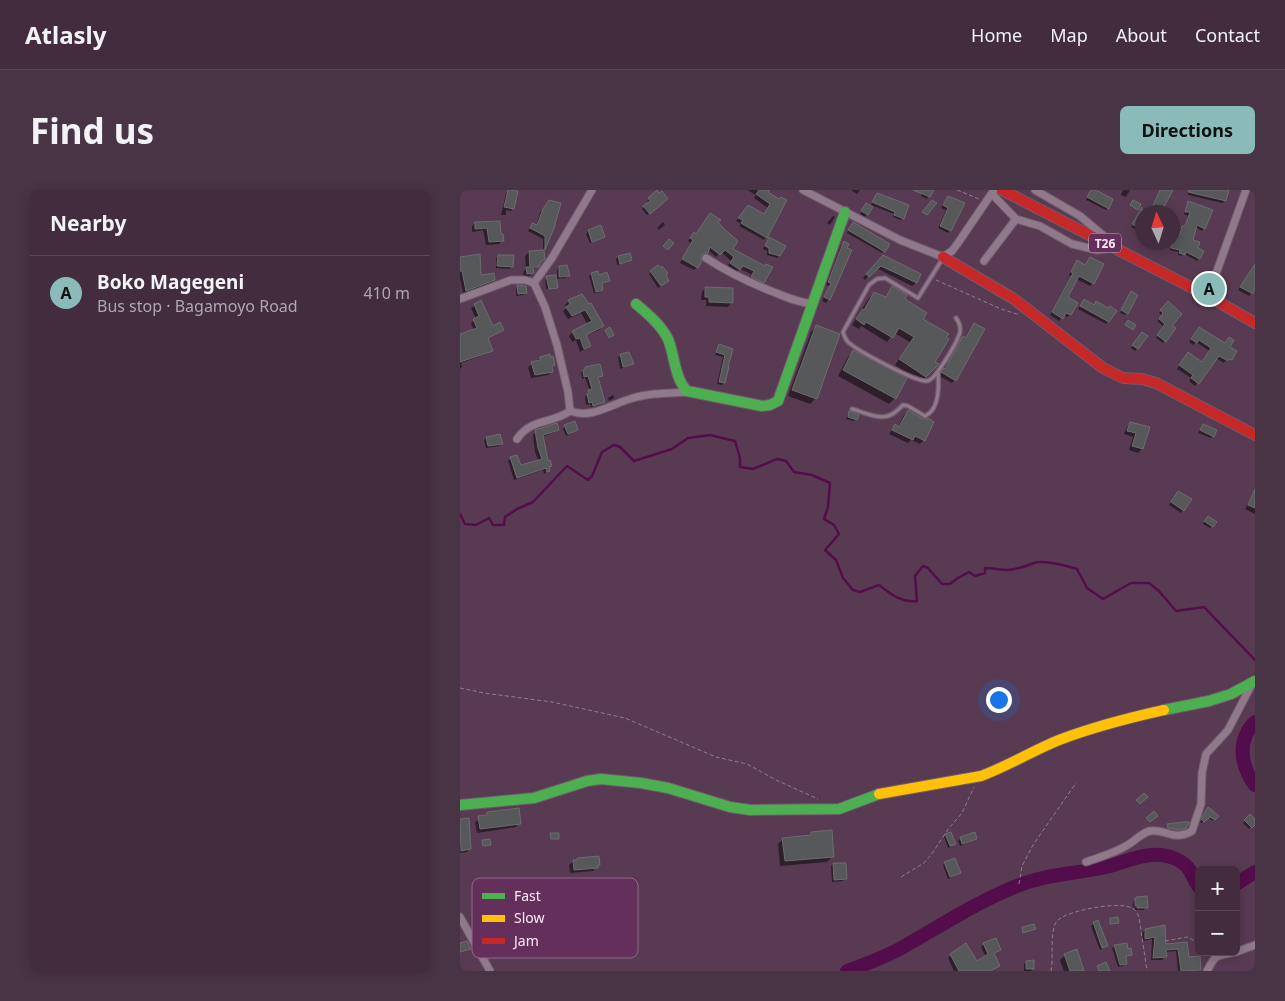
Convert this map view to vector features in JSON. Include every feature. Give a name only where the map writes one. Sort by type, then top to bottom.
[{"type":"main road","name":"T26","points":[[996,191],[1208,296],[1255,323]]},
{"type":"main road","points":[[636,304],[658,325],[667,338],[680,381],[688,392],[703,393],[762,406],[770,405],[778,401],[845,212]]},
{"type":"main road","points":[[943,257],[1014,299],[1053,331],[1113,374],[1124,378],[1156,382],[1255,435]]},
{"type":"main road","points":[[460,805],[534,798],[587,781],[601,779],[668,788],[730,807],[750,810],[839,809],[876,795],[896,790],[995,772],[1057,742],[1085,731],[1118,720],[1209,701],[1231,694],[1254,681]]},
{"type":"street","points":[[534,283],[552,258],[592,190]]},
{"type":"street","points":[[803,190],[900,240],[943,257],[952,251],[996,191],[1016,219],[1040,226],[1072,244],[1097,250],[1113,248]]},
{"type":"street","points":[[1035,190],[1080,216],[1124,254]]},
{"type":"street","points":[[1208,296],[1246,190]]},
{"type":"street","points":[[984,261],[1016,219]]},
{"type":"street","points":[[706,258],[746,282],[792,300],[813,304]]},
{"type":"street","points":[[460,299],[511,280],[525,280],[534,283],[545,307],[557,345],[568,392],[570,411]]},
{"type":"street","points":[[570,411],[588,414],[604,410],[630,399],[688,392]]},
{"type":"street","points":[[517,439],[522,431],[531,425],[564,415],[570,411]]},
{"type":"street","points":[[1086,862],[1127,846],[1150,831],[1174,836],[1192,832],[1201,804],[1202,773],[1206,754],[1228,730],[1254,681]]},
{"type":"street","points":[[460,917],[472,939]]},
{"type":"street","points":[[1240,951],[1255,945]]},
{"type":"street","points":[[1207,971],[1218,956]]},
{"type":"street","points":[[483,958],[490,971]]},
{"type":"lane","points":[[943,257],[918,298],[885,278],[873,282],[864,292],[843,332],[848,342],[909,377],[927,382],[933,380],[938,373],[960,333],[959,322],[956,318]]},
{"type":"lane","points":[[852,409],[873,416],[883,416],[893,414],[903,406],[908,406],[925,416],[932,410],[938,391],[938,373]]},
{"type":"path","points":[[957,190],[987,202]]},
{"type":"path","points":[[931,278],[1009,312],[1035,316]]},
{"type":"path","points":[[460,688],[552,702],[624,718],[716,758],[747,764],[821,801]]},
{"type":"path","points":[[901,877],[924,863],[931,855],[949,828],[962,813],[969,796],[981,776]]},
{"type":"path","points":[[1019,884],[1022,866],[1033,845],[1076,783]]},
{"type":"path","points":[[1051,971],[1054,928],[1058,921],[1067,915],[1092,908],[1129,907],[1136,911],[1139,917],[1147,971]]},
{"type":"path","points":[[1165,941],[1186,937],[1195,942]]},
{"type":"building","points":[[508,190],[518,191],[514,209],[504,207]]},
{"type":"building","points":[[657,190],[659,193],[662,191],[668,199],[650,214],[643,206],[650,201],[648,198]]},
{"type":"building","points":[[759,190],[770,190],[768,192],[779,199],[781,197],[787,200],[767,238],[741,223],[743,220],[738,218],[748,205],[764,214],[770,204],[756,194]]},
{"type":"building","points":[[913,190],[934,190],[930,197]]},
{"type":"building","points":[[1091,190],[1096,190],[1113,199],[1109,209],[1087,197]]},
{"type":"building","points":[[1160,190],[1173,190],[1165,205],[1153,205]]},
{"type":"building","points":[[1188,190],[1229,190],[1226,201],[1188,192]]},
{"type":"building","points":[[877,193],[909,205],[904,219],[894,215],[895,212],[872,202]]},
{"type":"building","points":[[948,196],[965,203],[951,231],[940,226],[948,208],[943,205]]},
{"type":"building","points":[[549,200],[561,203],[545,250],[545,236],[530,228],[532,223],[537,225],[543,209]]},
{"type":"building","points":[[932,200],[937,203],[927,215],[922,212]]},
{"type":"building","points":[[1133,200],[1141,204],[1135,205],[1135,208],[1130,205]]},
{"type":"building","points":[[1188,201],[1213,210],[1205,229],[1197,225],[1193,240],[1200,242],[1198,248],[1204,251],[1200,259],[1186,252],[1185,255],[1179,253],[1182,226],[1185,226],[1190,212],[1185,212]]},
{"type":"building","points":[[866,203],[873,207],[868,215],[861,211]]},
{"type":"building","points":[[710,213],[721,220],[718,222],[738,241],[733,249],[765,266],[766,264],[773,267],[764,283],[751,277],[754,271],[743,266],[740,270],[730,263],[734,257],[725,250],[720,255],[710,247],[708,253],[704,253],[701,256],[702,261],[698,268],[682,259],[693,240],[690,238],[694,232],[696,234]]},
{"type":"building","points":[[500,221],[501,234],[503,234],[504,241],[489,242],[487,228],[475,229],[475,222]]},
{"type":"building","points":[[853,222],[890,244],[885,252],[848,230]]},
{"type":"building","points":[[601,225],[605,237],[592,242],[588,230]]},
{"type":"building","points":[[769,237],[786,246],[780,256],[769,253],[769,248],[765,246]]},
{"type":"building","points":[[669,239],[674,243],[668,250],[663,246]]},
{"type":"building","points":[[844,241],[849,244],[847,248],[852,250],[830,300],[824,297],[831,283],[828,282]]},
{"type":"building","points":[[544,250],[545,259],[539,267],[533,267],[534,273],[527,274],[526,267],[530,267],[529,251]]},
{"type":"building","points":[[630,253],[632,260],[620,264],[618,256]]},
{"type":"building","points":[[480,254],[481,275],[494,273],[495,280],[466,291],[462,271],[460,271],[460,257]]},
{"type":"building","points":[[498,255],[514,255],[513,267],[497,266]]},
{"type":"building","points":[[883,255],[921,274],[917,283],[881,266],[869,277],[866,274]]},
{"type":"building","points":[[1090,257],[1104,264],[1094,284],[1079,276],[1068,297],[1078,303],[1071,315],[1066,313],[1063,319],[1052,312],[1073,273],[1071,272],[1077,260],[1085,265]]},
{"type":"building","points":[[1255,264],[1255,290],[1253,294],[1240,287]]},
{"type":"building","points":[[567,265],[570,276],[559,277],[559,266]]},
{"type":"building","points":[[658,265],[661,268],[662,266],[668,273],[666,275],[669,281],[661,286],[650,271]]},
{"type":"building","points":[[598,271],[599,275],[607,272],[610,281],[602,283],[603,290],[596,292],[591,273]]},
{"type":"building","points":[[556,275],[558,288],[549,289],[546,276]]},
{"type":"building","points":[[517,285],[526,286],[527,293],[518,294]]},
{"type":"building","points":[[892,286],[907,295],[905,299],[927,313],[923,319],[949,334],[946,337],[949,339],[935,362],[939,364],[926,377],[899,359],[914,337],[899,328],[893,338],[866,322],[864,325],[856,319],[864,310],[874,292],[886,297]]},
{"type":"building","points":[[705,287],[733,288],[733,303],[709,302],[709,297],[705,297]]},
{"type":"building","points":[[1131,291],[1138,295],[1128,314],[1121,310]]},
{"type":"building","points":[[582,294],[589,304],[591,303],[604,326],[586,335],[591,346],[584,349],[580,338],[576,339],[572,331],[592,321],[585,310],[572,316],[566,307],[570,304],[568,300]]},
{"type":"building","points":[[1084,299],[1094,305],[1096,301],[1108,308],[1110,306],[1117,311],[1109,322],[1080,306]]},
{"type":"building","points":[[481,300],[493,326],[500,322],[504,330],[488,338],[493,351],[460,362],[460,334],[477,328],[473,319],[479,316],[474,304]]},
{"type":"building","points":[[1168,301],[1182,314],[1172,326],[1176,328],[1166,342],[1157,335],[1165,324],[1159,319],[1163,313],[1160,310]]},
{"type":"building","points":[[1128,320],[1136,325],[1133,330],[1125,325]]},
{"type":"building","points":[[974,323],[985,329],[956,381],[941,372],[945,369],[963,336],[966,338]]},
{"type":"building","points":[[816,325],[840,334],[817,399],[792,390]]},
{"type":"building","points":[[610,327],[614,335],[609,338],[605,330]]},
{"type":"building","points":[[1199,327],[1225,343],[1229,337],[1234,340],[1230,347],[1237,351],[1232,360],[1229,359],[1228,361],[1219,356],[1199,384],[1191,378],[1193,375],[1179,365],[1188,352],[1202,362],[1211,348],[1199,340],[1197,343],[1191,339]]},
{"type":"building","points":[[1142,332],[1148,336],[1138,349],[1132,345]]},
{"type":"building","points":[[719,344],[733,349],[725,383],[719,382],[725,355],[716,352]]},
{"type":"building","points":[[853,350],[907,378],[896,399],[843,370]]},
{"type":"building","points":[[629,352],[634,364],[623,367],[620,354]]},
{"type":"building","points":[[550,354],[550,357],[553,356],[555,365],[552,366],[553,372],[535,375],[531,362],[540,360],[540,357]]},
{"type":"building","points":[[600,364],[603,376],[598,377],[605,402],[593,406],[592,402],[589,403],[587,394],[589,393],[588,390],[592,389],[588,376],[584,377],[583,370],[585,367]]},
{"type":"building","points":[[908,410],[923,419],[928,418],[934,422],[925,441],[915,436],[913,440],[892,430],[895,424],[899,427]]},
{"type":"building","points":[[849,411],[859,415],[857,420],[848,417]]},
{"type":"building","points":[[575,421],[578,430],[568,434],[564,425]]},
{"type":"building","points":[[1130,422],[1150,427],[1143,449],[1132,446],[1136,433],[1127,431]]},
{"type":"building","points":[[557,423],[559,430],[543,435],[548,461],[550,460],[552,466],[549,467],[550,471],[547,472],[546,468],[517,478],[510,457],[517,455],[521,465],[542,459],[535,430]]},
{"type":"building","points":[[1203,424],[1217,430],[1214,437],[1200,430]]},
{"type":"building","points":[[500,434],[503,444],[488,446],[486,437]]},
{"type":"building","points":[[1255,489],[1255,508],[1248,505]]},
{"type":"building","points":[[1178,491],[1192,499],[1184,511],[1171,502]]},
{"type":"building","points":[[1208,516],[1217,522],[1213,527],[1204,521]]},
{"type":"building","points":[[1144,793],[1148,797],[1140,804],[1136,800]]},
{"type":"building","points":[[1208,807],[1219,816],[1215,820],[1210,817],[1204,822],[1201,819]]},
{"type":"building","points":[[519,808],[521,824],[480,829],[478,816],[487,815],[487,812]]},
{"type":"building","points":[[1154,811],[1158,816],[1150,822],[1146,818]]},
{"type":"building","points":[[1250,814],[1255,819],[1255,825],[1252,828],[1244,820]]},
{"type":"building","points":[[469,818],[471,849],[461,851],[460,819]]},
{"type":"building","points":[[1190,822],[1186,828],[1180,830],[1168,828],[1167,824]]},
{"type":"building","points":[[832,830],[834,857],[785,861],[782,838],[811,835],[811,832]]},
{"type":"building","points":[[951,832],[956,844],[950,846],[945,834]]},
{"type":"building","points":[[975,832],[977,839],[962,844],[960,837]]},
{"type":"building","points":[[550,833],[559,833],[559,839],[551,839]]},
{"type":"building","points":[[490,839],[491,845],[483,846],[482,840]]},
{"type":"building","points":[[599,856],[600,865],[598,865],[598,868],[574,870],[573,860]]},
{"type":"building","points":[[955,858],[961,873],[950,877],[944,862]]},
{"type":"building","points":[[833,863],[846,863],[847,879],[834,880]]},
{"type":"building","points":[[1147,896],[1148,908],[1137,908],[1137,905],[1135,906],[1136,897]]},
{"type":"building","points":[[1118,917],[1119,923],[1110,924],[1110,918]]},
{"type":"building","points":[[1098,920],[1108,946],[1102,948],[1093,922]]},
{"type":"building","points":[[1034,924],[1036,929],[1023,933],[1022,927]]},
{"type":"building","points":[[1165,925],[1166,944],[1187,942],[1189,957],[1200,956],[1201,970],[1181,971],[1178,949],[1166,950],[1167,957],[1153,958],[1155,937],[1145,939],[1145,929]]},
{"type":"building","points":[[996,938],[1001,950],[994,953],[1000,966],[990,971],[959,971],[950,954],[966,943],[977,961],[988,954],[983,943]]},
{"type":"building","points":[[467,941],[471,949],[460,952],[460,943]]},
{"type":"building","points":[[1127,943],[1128,949],[1131,948],[1132,955],[1126,956],[1127,964],[1120,965],[1114,945]]},
{"type":"building","points":[[1077,949],[1084,971],[1070,971],[1064,954]]},
{"type":"building","points":[[1034,960],[1034,969],[1026,969],[1026,961]]},
{"type":"building","points":[[1106,962],[1110,971],[1099,971],[1097,966]]},
{"type":"waterway","points":[[460,514],[465,524],[476,525],[489,518],[493,525],[504,525],[505,517],[533,502],[567,466],[588,480],[592,476],[602,452],[614,445],[620,447],[634,461],[672,449],[688,438],[710,435],[735,441],[740,458],[740,467],[753,469],[777,459],[786,461],[794,472],[812,475],[830,483],[828,507],[824,519],[834,525],[839,534],[825,550],[836,560],[843,578],[853,590],[860,592],[879,585],[901,599],[917,601],[915,576],[923,566],[928,568],[942,584],[950,584],[969,572],[975,576],[985,573],[985,568],[1008,570],[1038,562],[1056,564],[1077,569],[1087,588],[1103,599],[1131,583],[1149,583],[1159,591],[1176,611],[1204,607],[1255,660]]},
{"type":"waterway","points":[[1255,722],[1249,729],[1243,745],[1246,769],[1255,785]]},
{"type":"waterway","points":[[847,971],[896,951],[987,899],[1039,879],[1106,867],[1149,855],[1158,855],[1167,856],[1182,862],[1195,881]]},
{"type":"waterway","points":[[1240,881],[1255,872]]},
{"type":"traffic: fast","points":[[636,304],[654,320],[668,339],[675,366],[687,391],[762,406],[770,405],[778,401],[845,212]]},
{"type":"traffic: fast","points":[[1164,710],[1209,701],[1231,694],[1255,681]]},
{"type":"traffic: fast","points":[[460,805],[534,798],[587,781],[601,779],[668,788],[730,807],[750,810],[839,809],[879,794]]},
{"type":"traffic: slow","points":[[879,794],[981,776],[1072,735],[1164,710]]},
{"type":"traffic: jam","points":[[1002,190],[1208,296],[1255,323]]},
{"type":"traffic: jam","points":[[943,257],[1014,299],[1103,368],[1123,378],[1142,379],[1156,383],[1255,435]]},
{"type":"place","name":"Boko Magegeni","points":[[1209,289]]}]
